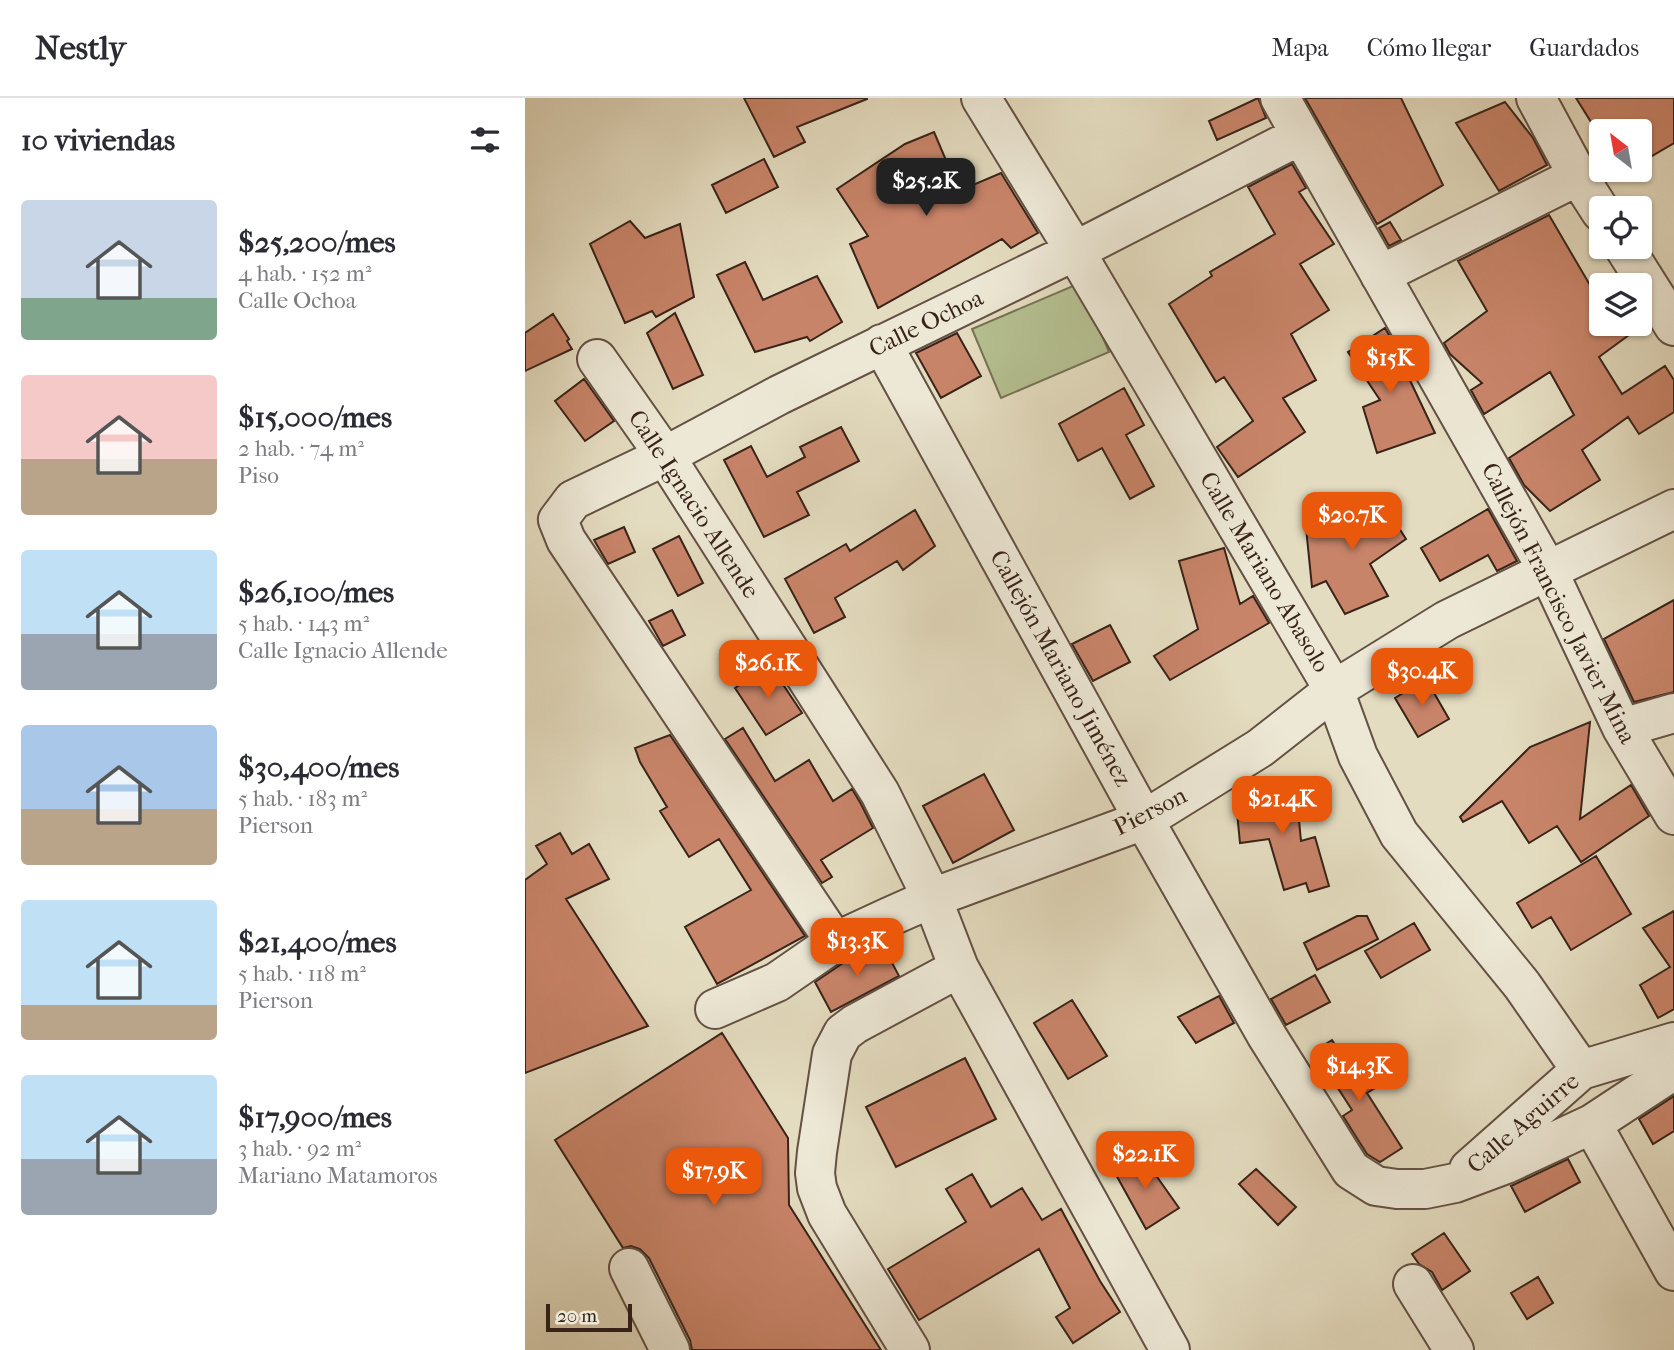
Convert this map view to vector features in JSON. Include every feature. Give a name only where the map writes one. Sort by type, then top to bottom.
[{"type":"street","name":"Calle Mariano Abasolo","points":[[981,98],[1075,251],[1334,690],[1358,757],[1399,834],[1522,985],[1581,1070]]},
{"type":"street","name":"Callejón Francisco Javier Mina","points":[[1280,98],[1548,570],[1622,728],[1674,815]]},
{"type":"street","points":[[1536,98],[1591,196]]},
{"type":"street","name":"Calle Ochoa","points":[[835,942],[566,540],[558,520],[561,514],[573,500],[664,456],[779,395],[1075,251],[1301,135]]},
{"type":"street","points":[[1380,275],[1579,176]]},
{"type":"street","points":[[1631,259],[1674,326]]},
{"type":"street","name":"Callejón Mariano Jiménez","points":[[882,344],[1144,820],[1267,1036],[1351,1170]]},
{"type":"street","name":"Calle Ignacio Allende","points":[[597,359],[664,456],[873,781],[932,898],[959,968],[1154,1345]]},
{"type":"street","name":"Pierson","points":[[715,1009],[777,982],[835,942],[932,898],[1144,820],[1260,748],[1334,690],[1447,620],[1674,509]]},
{"type":"street","points":[[1622,728],[1674,713]]},
{"type":"street","points":[[910,1350],[827,1214],[815,1173],[817,1152],[832,1054],[843,1034],[855,1024],[959,968]]},
{"type":"street","name":"Calle Aguirre","points":[[1455,1183],[1581,1070],[1674,1042]]},
{"type":"street","name":"Calle Aguirre","points":[[1351,1170],[1376,1186],[1397,1189],[1425,1189],[1455,1183],[1526,1156],[1592,1124],[1674,1070]]},
{"type":"street","points":[[1592,1124],[1674,1270]]},
{"type":"street","points":[[629,1268],[670,1350]]},
{"type":"street","points":[[1413,1284],[1454,1350]]},
{"type":"green space","points":[[1080,283],[1109,352],[1001,398],[972,329]]},
{"type":"building","points":[[744,98],[867,99],[797,127],[805,142],[774,157]]},
{"type":"building","points":[[1258,98],[1266,118],[1217,140],[1209,121]]},
{"type":"building","points":[[1305,98],[1401,98],[1443,185],[1377,224]]},
{"type":"building","points":[[1576,98],[1674,98],[1674,143],[1652,156],[1652,119],[1589,119]]},
{"type":"building","points":[[1505,102],[1533,138],[1547,165],[1499,191],[1456,123]]},
{"type":"building","points":[[934,132],[959,191],[1001,173],[1038,233],[1011,248],[1002,239],[878,308],[850,244],[868,236],[837,189],[905,144]]},
{"type":"building","points":[[764,159],[778,187],[726,213],[712,185]]},
{"type":"building","points":[[1292,164],[1306,188],[1299,192],[1334,244],[1300,264],[1329,310],[1291,334],[1316,380],[1283,398],[1305,432],[1238,477],[1217,447],[1253,421],[1224,377],[1216,382],[1169,304],[1212,276],[1210,272],[1275,234],[1248,187]]},
{"type":"building","points":[[1549,215],[1589,283],[1589,336],[1628,336],[1599,357],[1622,394],[1665,366],[1674,380],[1674,412],[1639,434],[1628,417],[1582,450],[1600,480],[1550,511],[1524,485],[1509,458],[1574,415],[1550,372],[1484,414],[1471,390],[1482,383],[1450,354],[1444,343],[1487,311],[1458,261]]},
{"type":"building","points":[[630,221],[645,238],[680,224],[694,297],[656,317],[652,311],[625,323],[590,244]]},
{"type":"building","points":[[1390,222],[1401,240],[1389,246],[1379,228]]},
{"type":"building","points":[[745,262],[763,300],[817,276],[842,322],[810,341],[807,337],[755,352],[717,275]]},
{"type":"building","points":[[675,313],[703,375],[673,389],[647,333]]},
{"type":"building","points":[[553,314],[569,339],[567,341],[572,349],[525,371],[525,333]]},
{"type":"building","points":[[1385,328],[1399,352],[1397,353],[1435,433],[1377,453],[1363,407],[1380,400],[1348,352]]},
{"type":"building","points":[[957,333],[981,376],[941,398],[916,353]]},
{"type":"building","points":[[584,379],[614,421],[585,441],[555,401]]},
{"type":"building","points":[[1124,388],[1144,425],[1126,435],[1154,486],[1130,499],[1102,448],[1078,461],[1059,424]]},
{"type":"building","points":[[841,427],[859,461],[797,492],[809,515],[764,537],[724,460],[751,446],[767,477],[805,457],[800,447]]},
{"type":"building","points":[[1377,494],[1406,539],[1370,564],[1388,596],[1345,614],[1326,581],[1312,587],[1305,518],[1347,514]]},
{"type":"building","points":[[1488,509],[1517,561],[1497,571],[1488,555],[1440,581],[1421,548]]},
{"type":"building","points":[[915,510],[935,546],[903,570],[897,561],[835,598],[845,617],[814,633],[785,579],[846,544],[850,551]]},
{"type":"building","points":[[624,527],[635,552],[608,564],[594,540]]},
{"type":"building","points":[[679,536],[703,583],[678,596],[653,549]]},
{"type":"building","points":[[1224,548],[1240,604],[1253,596],[1269,623],[1170,680],[1154,656],[1198,629],[1179,561]]},
{"type":"building","points":[[1674,600],[1674,692],[1634,702],[1604,639]]},
{"type":"building","points":[[672,610],[685,635],[663,646],[649,621]]},
{"type":"building","points":[[1110,625],[1130,662],[1093,681],[1072,644]]},
{"type":"building","points":[[770,665],[802,713],[766,735],[735,688]]},
{"type":"building","points":[[1426,679],[1449,719],[1418,737],[1395,698]]},
{"type":"building","points":[[1590,722],[1580,819],[1631,785],[1649,816],[1581,862],[1557,826],[1529,843],[1502,801],[1463,822],[1460,817],[1530,747]]},
{"type":"building","points":[[743,728],[775,781],[809,760],[833,801],[852,789],[861,804],[873,828],[821,860],[832,877],[822,883],[725,739]]},
{"type":"building","points":[[670,735],[805,936],[717,984],[685,927],[751,890],[719,839],[689,857],[660,811],[667,807],[640,762],[635,748]]},
{"type":"building","points":[[984,774],[1014,830],[953,863],[923,806]]},
{"type":"building","points":[[1295,779],[1301,841],[1315,837],[1329,886],[1309,892],[1306,883],[1284,890],[1269,839],[1240,843],[1236,802]]},
{"type":"building","points":[[560,833],[572,854],[589,844],[609,879],[566,899],[648,1026],[525,1073],[525,880],[547,864],[536,846]]},
{"type":"building","points":[[1596,856],[1631,914],[1571,950],[1551,917],[1532,928],[1517,903]]},
{"type":"building","points":[[1674,911],[1674,1009],[1658,1018],[1640,985],[1670,967],[1643,928]]},
{"type":"building","points":[[1357,916],[1367,916],[1378,939],[1317,970],[1304,943]]},
{"type":"building","points":[[1414,923],[1430,950],[1381,978],[1365,951]]},
{"type":"building","points":[[882,944],[899,976],[831,1012],[815,982],[846,961]]},
{"type":"building","points":[[1315,975],[1330,1002],[1286,1025],[1271,999]]},
{"type":"building","points":[[1219,996],[1234,1023],[1196,1043],[1178,1017]]},
{"type":"building","points":[[1072,1000],[1107,1056],[1068,1079],[1034,1023]]},
{"type":"building","points":[[722,1033],[788,1138],[789,1205],[881,1350],[692,1350],[690,1340],[649,1258],[640,1249],[631,1246],[623,1248],[555,1140]]},
{"type":"building","points":[[1332,1040],[1349,1066],[1360,1059],[1377,1087],[1367,1093],[1402,1148],[1380,1162],[1367,1154],[1343,1116],[1352,1110],[1314,1051]]},
{"type":"building","points":[[965,1058],[996,1119],[896,1167],[866,1107]]},
{"type":"building","points":[[1674,1096],[1674,1131],[1653,1144],[1639,1119]]},
{"type":"building","points":[[1143,1157],[1179,1208],[1146,1229],[1110,1164]]},
{"type":"building","points":[[1568,1159],[1580,1182],[1525,1212],[1511,1186]]},
{"type":"building","points":[[1256,1169],[1296,1207],[1278,1225],[1239,1184]]},
{"type":"building","points":[[972,1174],[991,1207],[1022,1188],[1042,1220],[1061,1209],[1120,1312],[1073,1343],[1056,1317],[1070,1308],[1039,1249],[919,1320],[888,1269],[966,1222],[946,1189]]},
{"type":"building","points":[[1444,1233],[1470,1271],[1442,1290],[1432,1272],[1419,1264],[1412,1254]]},
{"type":"building","points":[[1538,1277],[1553,1303],[1527,1319],[1511,1293]]}]
